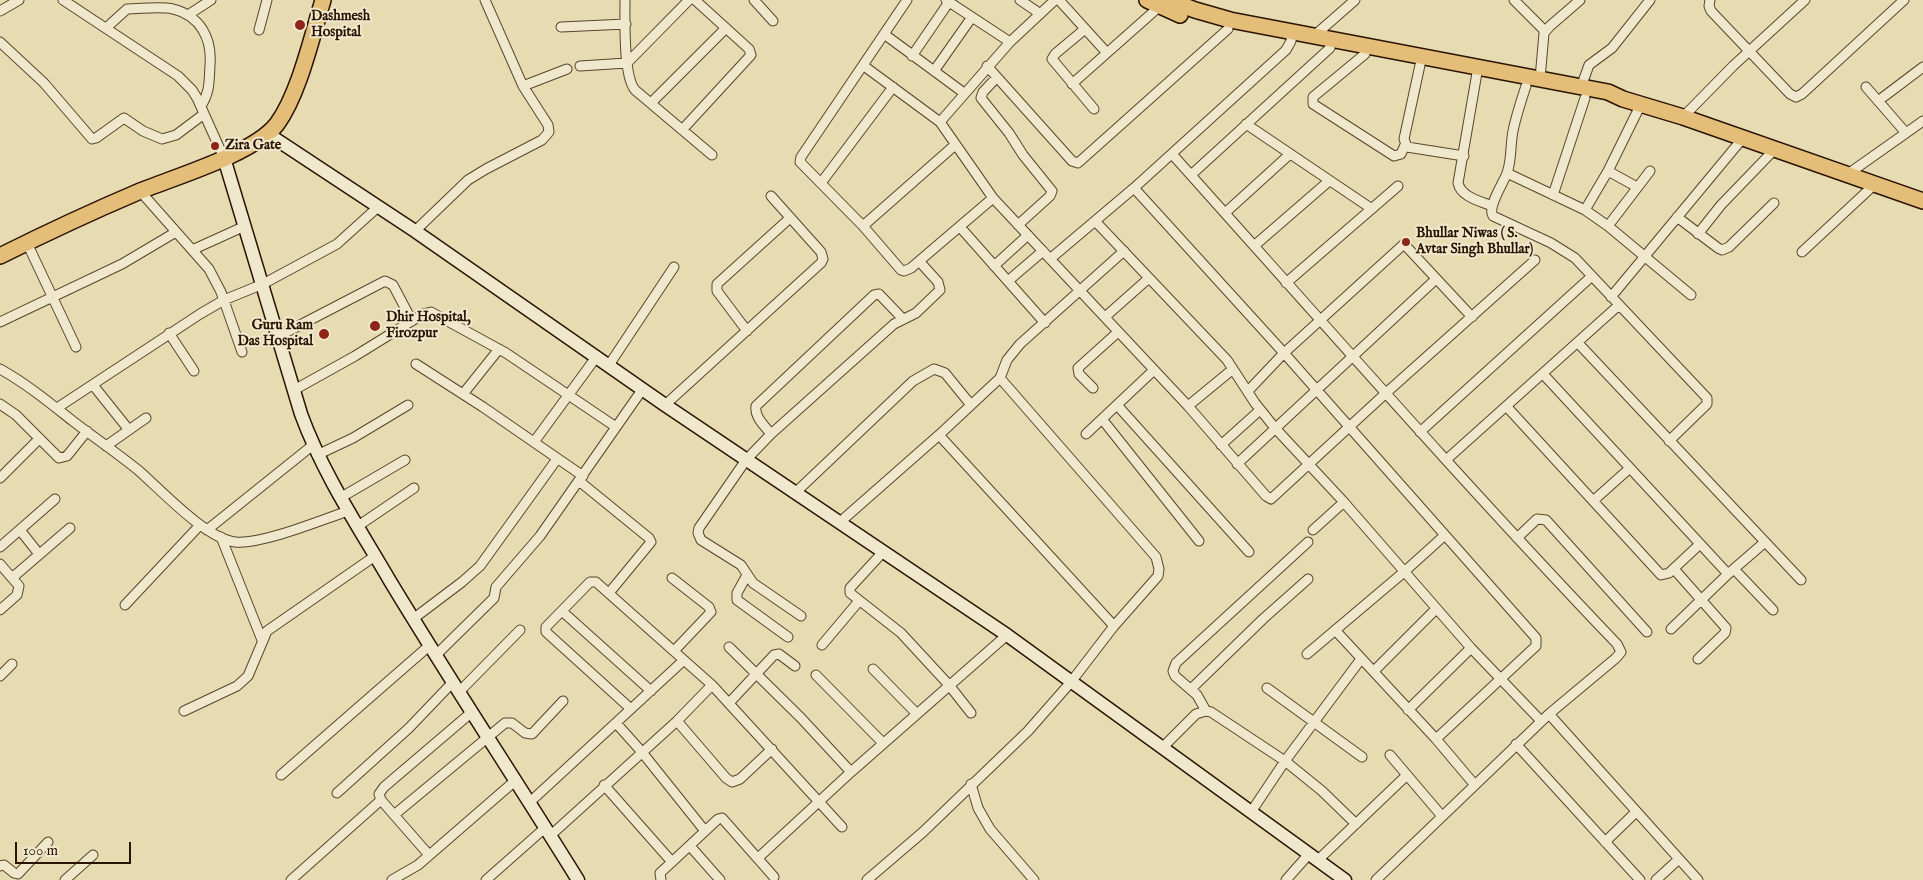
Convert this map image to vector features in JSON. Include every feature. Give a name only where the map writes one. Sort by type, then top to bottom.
[{"type":"highway","points":[[0,256],[62,225],[258,142],[277,124],[290,102],[323,0]]},
{"type":"highway","points":[[1159,2],[1330,48],[1420,65],[1478,72]]},
{"type":"highway","points":[[1159,2],[1192,19],[1228,29],[1291,36],[1314,36],[1583,93],[1608,92],[1623,99],[1683,117],[1923,201]]},
{"type":"street","points":[[0,11],[19,0]]},
{"type":"street","points":[[63,0],[178,76],[192,90],[224,158],[294,390],[315,450],[348,512],[413,619],[549,831],[574,878]]},
{"type":"street","points":[[188,15],[211,0]]},
{"type":"street","points":[[259,30],[267,0]]},
{"type":"street","points":[[415,231],[468,180],[547,137],[549,132],[548,125],[523,86],[485,0]]},
{"type":"street","points":[[625,0],[627,63],[632,87],[712,155]]},
{"type":"street","points":[[580,66],[627,63],[689,0]]},
{"type":"street","points":[[682,130],[750,57],[751,52],[695,0]]},
{"type":"street","points":[[754,0],[773,21]]},
{"type":"street","points":[[907,0],[800,160],[802,165],[863,226],[901,270],[908,270],[993,198]]},
{"type":"street","points":[[1020,0],[1039,14]]},
{"type":"street","points":[[940,122],[987,66],[1010,42],[1039,14],[1057,0],[1106,53]]},
{"type":"street","points":[[1314,36],[1355,0]]},
{"type":"street","points":[[1514,0],[1545,32]]},
{"type":"street","points":[[1580,0],[1545,32],[1533,83],[1515,121],[1512,138],[1512,158],[1492,206],[1491,213],[1493,216],[1561,248],[1575,258],[1708,401],[1669,441]]},
{"type":"street","points":[[1553,194],[1583,93],[1588,65],[1612,48],[1650,0]]},
{"type":"street","points":[[1710,0],[1709,6],[1711,11],[1790,94],[1796,97],[1802,94],[1904,0]]},
{"type":"street","points":[[1683,117],[1805,0]]},
{"type":"street","points":[[912,56],[947,1],[1010,42]]},
{"type":"street","points":[[1072,84],[1159,2]]},
{"type":"street","points":[[0,42],[44,83],[92,139],[124,118],[143,131],[162,139],[176,135],[202,110],[208,95],[211,54],[204,29],[188,15],[173,9],[126,9],[106,28]]},
{"type":"street","points":[[934,71],[972,17]]},
{"type":"street","points":[[561,28],[626,24]]},
{"type":"street","points":[[651,103],[726,28]]},
{"type":"street","points":[[1085,29],[1052,57],[1053,62],[1094,108]]},
{"type":"street","points":[[987,66],[1072,161],[1078,163],[1228,29]]},
{"type":"street","points":[[884,34],[964,93]]},
{"type":"street","points":[[1050,259],[1134,188],[1286,50],[1291,36]]},
{"type":"street","points":[[1191,175],[1330,48]]},
{"type":"street","points":[[1365,54],[1313,97],[1313,104],[1394,156],[1401,154],[1405,145],[1404,139],[1420,65]]},
{"type":"street","points":[[864,66],[940,122],[993,198],[1188,406],[1237,464],[1271,499],[1535,260]]},
{"type":"street","points":[[1878,101],[1923,66]]},
{"type":"street","points":[[523,86],[568,69]]},
{"type":"street","points":[[1478,72],[1458,184],[1465,194],[1492,206]]},
{"type":"street","points":[[997,77],[981,98],[1052,191],[1050,196],[1018,225]]},
{"type":"street","points":[[821,183],[893,87]]},
{"type":"street","points":[[1866,87],[1906,133]]},
{"type":"street","points":[[1585,210],[1608,171],[1642,104]]},
{"type":"street","points":[[1848,174],[1923,121]]},
{"type":"street","points":[[1246,124],[1372,209]]},
{"type":"street","points":[[268,134],[415,231],[597,356],[642,390],[1007,635],[1345,880]]},
{"type":"street","points":[[1612,297],[1743,138]]},
{"type":"street","points":[[863,226],[955,144]]},
{"type":"street","points":[[1405,145],[1407,147],[1464,156]]},
{"type":"street","points":[[1698,234],[1727,198],[1775,149]]},
{"type":"street","points":[[1172,154],[1320,322],[1517,538],[1617,644],[1621,652],[1540,721],[1376,880]]},
{"type":"street","points":[[1225,213],[1290,154]]},
{"type":"street","points":[[1608,171],[1637,187]]},
{"type":"street","points":[[1608,226],[1650,171]]},
{"type":"street","points":[[1507,172],[1585,210],[1608,226],[1691,295]]},
{"type":"street","points":[[1254,246],[1330,181]]},
{"type":"street","points":[[1802,252],[1874,184]]},
{"type":"street","points":[[1286,282],[1398,186]]},
{"type":"street","points":[[1134,188],[1284,353],[1536,638],[1536,646],[1436,740]]},
{"type":"street","points":[[140,191],[209,269],[224,300],[242,352]]},
{"type":"street","points":[[665,405],[821,263],[823,259],[820,252],[771,196]]},
{"type":"street","points":[[1678,217],[1718,248],[1725,249],[1774,203]]},
{"type":"street","points":[[57,408],[224,300],[263,284],[337,244],[346,238],[378,207]]},
{"type":"street","points":[[747,330],[717,291],[717,284],[790,218]]},
{"type":"street","points":[[1095,221],[1233,369],[1260,410],[1275,428],[1344,502],[1471,648],[1540,721]]},
{"type":"street","points":[[192,250],[245,226]]},
{"type":"street","points":[[960,227],[1044,323]]},
{"type":"street","points":[[0,322],[122,264],[176,232]]},
{"type":"street","points":[[994,266],[1028,236]]},
{"type":"street","points":[[27,243],[76,347]]},
{"type":"street","points":[[1248,391],[1284,353],[1404,244],[1472,317]]},
{"type":"street","points":[[1008,282],[1043,251]]},
{"type":"street","points":[[839,523],[939,435],[1000,378],[1007,360],[1014,350],[1124,251]]},
{"type":"street","points":[[801,616],[756,586],[746,575],[741,565],[702,540],[698,533],[699,528],[746,460],[771,434],[894,324],[916,313],[940,290],[938,282],[919,261]]},
{"type":"street","points":[[609,365],[674,266]]},
{"type":"street","points":[[1420,432],[1592,276]]},
{"type":"street","points":[[1105,317],[1149,278]]},
{"type":"street","points":[[1237,464],[1436,278]]},
{"type":"street","points":[[279,336],[385,281],[393,285],[412,321]]},
{"type":"street","points":[[771,434],[757,417],[756,406],[874,295],[879,294],[903,318]]},
{"type":"street","points":[[1446,460],[1619,305]]},
{"type":"street","points":[[294,390],[355,356],[427,312],[435,312],[499,350],[616,427]]},
{"type":"street","points":[[1093,388],[1079,374],[1078,368],[1118,332]]},
{"type":"street","points":[[169,334],[194,371]]},
{"type":"street","points":[[1578,343],[1801,580]]},
{"type":"street","points":[[463,394],[499,350]]},
{"type":"street","points":[[534,442],[597,356]]},
{"type":"street","points":[[416,364],[557,459],[649,538],[651,542],[609,593]]},
{"type":"street","points":[[0,369],[26,384],[87,431],[136,469],[204,527],[232,542],[252,541],[276,535],[348,512]]},
{"type":"street","points":[[795,493],[913,382],[934,369],[945,373],[971,405]]},
{"type":"street","points":[[1188,406],[1233,369]]},
{"type":"street","points":[[1086,434],[1154,370]]},
{"type":"street","points":[[1543,374],[1700,544],[1773,610]]},
{"type":"street","points":[[867,880],[923,832],[1028,731],[1071,682],[1114,626],[1158,576],[1159,569],[1156,557],[1000,378]]},
{"type":"street","points":[[93,385],[128,430]]},
{"type":"street","points":[[281,775],[494,598],[496,587],[540,536],[642,390]]},
{"type":"street","points":[[125,604],[204,527],[315,450],[364,432],[408,405]]},
{"type":"street","points":[[1117,405],[1249,552]]},
{"type":"street","points":[[1506,407],[1661,574],[1664,575],[1674,569],[1700,544]]},
{"type":"street","points":[[2,408],[16,415],[55,456],[62,458],[67,456],[87,431]]},
{"type":"street","points":[[1221,445],[1260,410]]},
{"type":"street","points":[[106,446],[146,418]]},
{"type":"street","points":[[1102,419],[1199,541]]},
{"type":"street","points":[[939,435],[1114,626]]},
{"type":"street","points":[[0,478],[39,439]]},
{"type":"street","points":[[413,619],[480,566],[557,459]]},
{"type":"street","points":[[340,498],[405,460]]},
{"type":"street","points":[[1593,501],[1630,468]]},
{"type":"street","points":[[358,526],[414,488]]},
{"type":"street","points":[[0,547],[55,499]]},
{"type":"street","points":[[1313,530],[1344,502]]},
{"type":"street","points":[[1517,538],[1537,519],[1546,520],[1646,632]]},
{"type":"street","points":[[12,578],[70,528]]},
{"type":"street","points":[[20,530],[39,554]]},
{"type":"street","points":[[1307,654],[1445,535]]},
{"type":"street","points":[[221,537],[262,640]]},
{"type":"street","points":[[1206,711],[1200,698],[1175,676],[1173,671],[1176,663],[1308,542]]},
{"type":"street","points":[[1671,629],[1765,542]]},
{"type":"street","points":[[883,552],[850,588],[850,593],[901,633],[949,685],[971,713]]},
{"type":"street","points":[[184,711],[245,681],[267,631],[375,556]]},
{"type":"street","points":[[0,565],[18,584],[19,590],[17,595],[0,610]]},
{"type":"street","points":[[1674,569],[1724,626],[1726,631],[1698,660]]},
{"type":"street","points":[[746,575],[737,594],[737,600],[788,637]]},
{"type":"street","points":[[672,578],[709,607],[711,612],[674,651]]},
{"type":"street","points":[[1190,689],[1308,579]]},
{"type":"street","points":[[631,709],[546,632],[546,627],[563,612],[590,582],[596,582],[712,685],[842,827]]},
{"type":"street","points":[[822,645],[859,601]]},
{"type":"street","points":[[1374,671],[1436,609]]},
{"type":"street","points":[[563,612],[651,691]]},
{"type":"street","points":[[337,793],[520,630]]},
{"type":"street","points":[[1335,630],[1474,784]]},
{"type":"street","points":[[758,858],[883,743],[1007,635]]},
{"type":"street","points":[[729,647],[851,772]]},
{"type":"street","points":[[1408,710],[1471,648]]},
{"type":"street","points":[[729,703],[772,656],[776,654],[795,666]]},
{"type":"street","points":[[1251,812],[1285,761],[1361,659]]},
{"type":"street","points":[[530,802],[684,660]]},
{"type":"street","points":[[0,676],[12,664]]},
{"type":"street","points":[[873,669],[917,714]]},
{"type":"street","points":[[816,675],[883,743]]},
{"type":"street","points":[[486,880],[604,785],[677,721],[712,685]]},
{"type":"street","points":[[1267,688],[1362,757]]},
{"type":"street","points":[[394,815],[487,736],[507,722],[512,723],[528,734],[532,734],[563,701]]},
{"type":"street","points":[[1162,748],[1196,714],[1206,711],[1211,712],[1285,761],[1322,791],[1356,824]]},
{"type":"street","points":[[430,856],[381,800],[379,794],[472,712]]},
{"type":"street","points":[[1549,714],[1698,880]]},
{"type":"street","points":[[677,721],[726,778],[732,782],[740,780],[772,749]]},
{"type":"street","points":[[616,723],[642,751],[705,831]]},
{"type":"street","points":[[1516,744],[1640,880]]},
{"type":"street","points":[[1390,755],[1441,815]]},
{"type":"street","points":[[1286,880],[1356,824],[1406,775]]},
{"type":"street","points":[[392,880],[414,868],[430,856],[516,780]]},
{"type":"street","points":[[971,784],[983,819],[1034,880]]},
{"type":"street","points":[[604,785],[672,862]]},
{"type":"street","points":[[291,880],[381,800]]},
{"type":"street","points":[[1605,842],[1636,812]]},
{"type":"street","points":[[661,880],[660,873],[718,820],[725,820],[774,877]]},
{"type":"street","points":[[0,866],[4,865],[14,874],[18,874],[48,842]]},
{"type":"street","points":[[690,846],[720,880]]},
{"type":"street","points":[[65,880],[93,855]]},
{"type":"street","points":[[1656,880],[1679,859]]},
{"type":"place","name":"Dashmesh Hospital","points":[[300,25]]},
{"type":"place","name":"Zira Gate","points":[[215,146]]},
{"type":"place","name":"Bhullar Niwas ( S. Avtar Singh Bhullar)","points":[[1406,242]]},
{"type":"place","name":"Dhir Hospital, Firozpur","points":[[375,326]]},
{"type":"place","name":"Guru Ram Das Hospital","points":[[324,334]]}]
